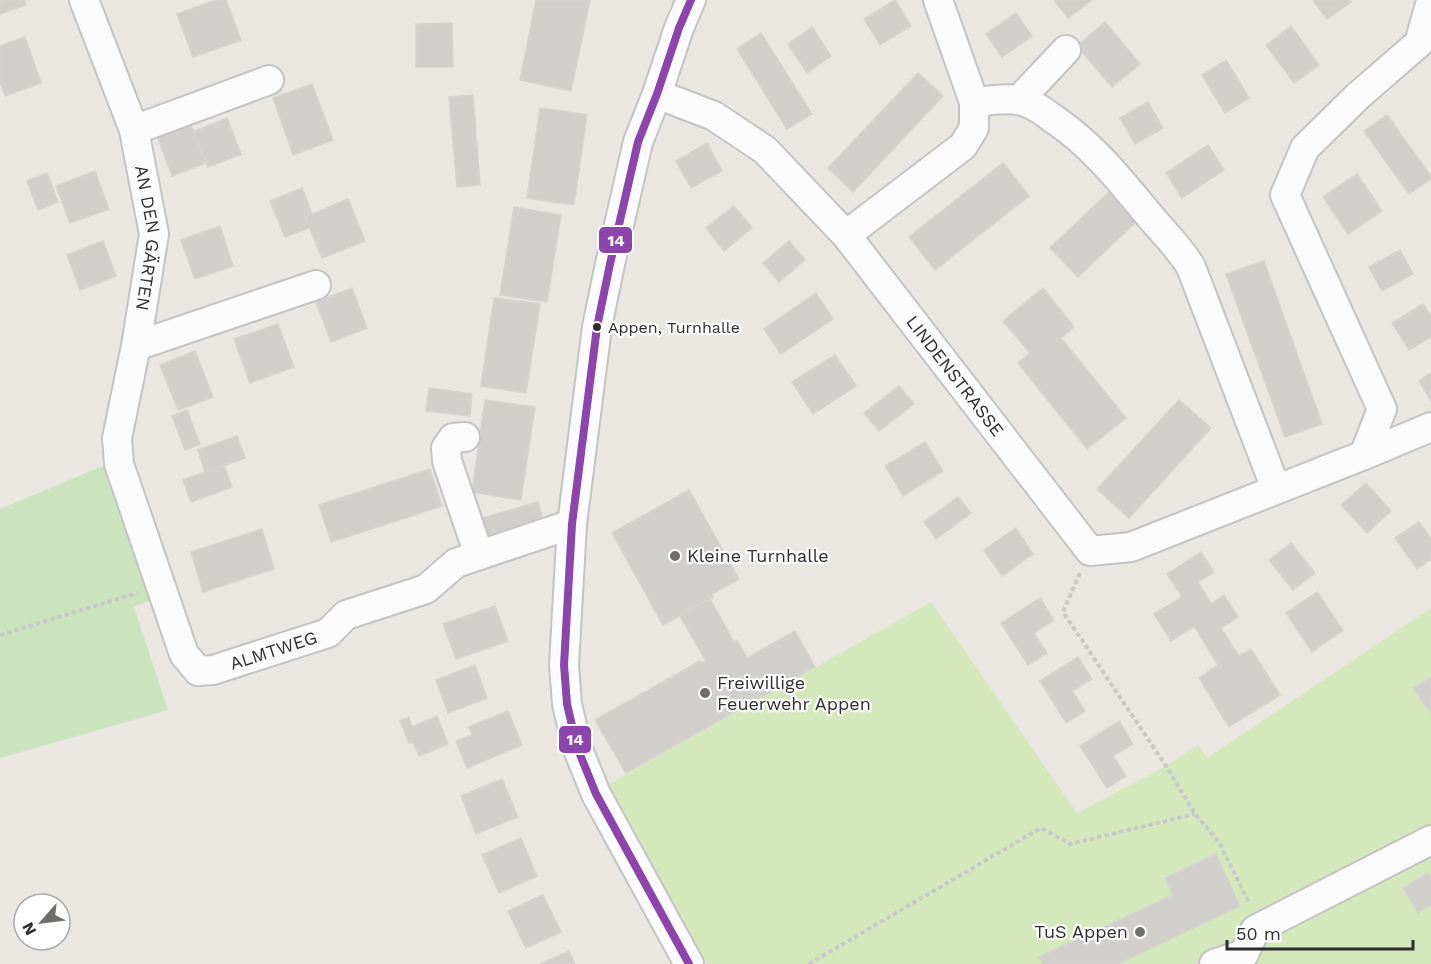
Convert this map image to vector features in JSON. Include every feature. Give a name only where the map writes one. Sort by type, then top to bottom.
[{"type":"street","name":"AN DEN GÄRTEN","points":[[84,0],[134,130],[154,234],[136,346],[117,438]]},
{"type":"street","points":[[689,964],[597,794],[577,747],[567,705],[564,665],[573,524],[599,317],[638,142],[691,0]]},
{"type":"street","points":[[846,236],[963,146],[974,128],[974,102],[938,0]]},
{"type":"street","points":[[1364,454],[1383,409],[1285,195],[1305,148],[1358,96],[1419,43],[1431,1]]},
{"type":"street","points":[[1019,100],[1066,50]]},
{"type":"street","points":[[134,130],[269,80]]},
{"type":"street","name":"LINDENSTRASSE","points":[[657,93],[714,116],[765,150],[846,236],[1090,550]]},
{"type":"street","points":[[974,102],[1019,100],[1028,103],[1079,137],[1116,175],[1186,259],[1276,489]]},
{"type":"street","points":[[136,346],[316,285]]},
{"type":"street","points":[[1090,550],[1131,547],[1431,427]]},
{"type":"street","points":[[465,436],[453,438],[446,448],[447,461],[479,555]]},
{"type":"street","name":"ALMTWEG","points":[[117,438],[119,464],[184,654],[198,671],[213,670],[328,633],[346,615],[426,589],[456,563],[573,524]]},
{"type":"street","points":[[1214,964],[1244,954],[1255,930],[1431,840]]},
{"type":"path","points":[[1090,550],[1063,612],[1195,814],[1219,842],[1261,927]]},
{"type":"path","points":[[0,635],[161,585]]},
{"type":"path","points":[[809,964],[1041,828],[1070,844],[1195,814]]},
{"type":"green space","points":[[105,465],[152,600],[134,607],[168,710],[0,758],[0,509]]},
{"type":"green space","points":[[931,602],[1077,813],[1162,768],[1198,745],[1207,758],[1431,608],[1431,964],[707,964],[609,784]]},
{"type":"building","points":[[0,0],[24,0],[26,5],[0,14]]},
{"type":"building","points":[[216,0],[226,0],[241,40],[193,57],[177,14]]},
{"type":"building","points":[[536,0],[590,0],[571,91],[520,80]]},
{"type":"building","points":[[895,0],[911,26],[880,45],[864,19]]},
{"type":"building","points":[[1054,0],[1092,0],[1068,18]]},
{"type":"building","points":[[1313,0],[1350,0],[1351,2],[1327,19]]},
{"type":"building","points":[[1016,13],[1032,36],[1002,57],[986,34]]},
{"type":"building","points":[[1105,22],[1140,64],[1112,87],[1077,46]]},
{"type":"building","points":[[452,23],[453,67],[416,67],[416,24]]},
{"type":"building","points":[[1291,26],[1319,65],[1294,83],[1266,45]]},
{"type":"building","points":[[812,27],[831,56],[807,73],[788,44]]},
{"type":"building","points":[[761,33],[812,114],[787,129],[737,49]]},
{"type":"building","points":[[25,37],[41,83],[5,96],[0,83],[0,46]]},
{"type":"building","points":[[1226,60],[1249,98],[1225,113],[1202,75]]},
{"type":"building","points":[[918,73],[943,96],[853,192],[828,168]]},
{"type":"building","points":[[312,84],[333,140],[293,155],[273,98]]},
{"type":"building","points":[[473,95],[480,185],[457,187],[449,97]]},
{"type":"building","points":[[1148,102],[1163,128],[1135,144],[1120,118]]},
{"type":"building","points":[[540,108],[587,115],[574,205],[527,198]]},
{"type":"building","points":[[1387,115],[1431,176],[1431,179],[1409,194],[1364,131]]},
{"type":"building","points":[[227,118],[241,154],[208,167],[193,132]]},
{"type":"building","points":[[190,123],[206,163],[172,176],[157,136]]},
{"type":"building","points":[[707,143],[722,171],[691,188],[676,161]]},
{"type":"building","points":[[1208,145],[1224,170],[1182,198],[1166,173]]},
{"type":"building","points":[[1003,163],[1029,196],[935,270],[909,237]]},
{"type":"building","points":[[95,171],[109,209],[70,223],[56,186]]},
{"type":"building","points":[[47,173],[58,202],[38,210],[27,181]]},
{"type":"building","points":[[1357,174],[1382,211],[1348,234],[1323,197]]},
{"type":"building","points":[[302,188],[312,214],[305,217],[309,228],[285,237],[270,201]]},
{"type":"building","points":[[1112,189],[1140,218],[1078,277],[1050,248]]},
{"type":"building","points":[[348,199],[365,241],[322,258],[305,217]]},
{"type":"building","points":[[734,206],[752,228],[724,251],[706,228]]},
{"type":"building","points":[[514,207],[561,215],[547,302],[500,295]]},
{"type":"building","points":[[220,226],[233,266],[195,279],[181,240]]},
{"type":"building","points":[[103,241],[116,276],[80,290],[67,255]]},
{"type":"building","points":[[789,241],[805,260],[779,282],[763,263]]},
{"type":"building","points":[[1400,250],[1413,274],[1382,291],[1369,267]]},
{"type":"building","points":[[1264,261],[1322,424],[1285,437],[1226,274]]},
{"type":"building","points":[[352,288],[367,328],[331,342],[316,302]]},
{"type":"building","points":[[1043,288],[1074,327],[1061,338],[1126,418],[1087,449],[1018,363],[1030,353],[1003,321]]},
{"type":"building","points":[[816,293],[833,319],[781,354],[764,329]]},
{"type":"building","points":[[494,298],[540,304],[526,393],[481,386]]},
{"type":"building","points":[[1423,304],[1431,316],[1431,337],[1409,350],[1392,323]]},
{"type":"building","points":[[278,324],[294,367],[250,383],[234,339]]},
{"type":"building","points":[[195,351],[213,397],[178,410],[160,365]]},
{"type":"building","points":[[835,355],[856,386],[813,414],[792,382]]},
{"type":"building","points":[[1431,373],[1431,401],[1419,381]]},
{"type":"building","points":[[899,386],[914,404],[879,431],[864,413]]},
{"type":"building","points":[[429,388],[472,394],[470,416],[426,411]]},
{"type":"building","points":[[485,400],[535,407],[521,500],[472,492]]},
{"type":"building","points":[[1179,400],[1211,428],[1129,518],[1097,489]]},
{"type":"building","points":[[187,410],[200,444],[185,450],[172,416]]},
{"type":"building","points":[[237,436],[245,458],[205,472],[198,450]]},
{"type":"building","points":[[925,442],[943,471],[903,496],[885,466]]},
{"type":"building","points":[[224,465],[232,487],[191,502],[183,480]]},
{"type":"building","points":[[430,469],[442,506],[331,542],[319,505]]},
{"type":"building","points":[[1366,483],[1391,511],[1367,533],[1341,505]]},
{"type":"building","name":"Kleine Turnhalle","points":[[689,490],[739,579],[712,594],[713,597],[710,599],[663,625],[612,533]]},
{"type":"building","points":[[958,497],[971,513],[936,539],[924,522]]},
{"type":"building","points":[[538,502],[543,519],[487,536],[482,518]]},
{"type":"building","points":[[1419,522],[1431,539],[1431,559],[1417,569],[1395,538]]},
{"type":"building","points":[[1016,528],[1033,554],[1002,576],[984,550]]},
{"type":"building","points":[[262,529],[274,569],[203,592],[191,552]]},
{"type":"building","points":[[1291,543],[1315,573],[1293,590],[1269,560]]},
{"type":"building","points":[[1201,552],[1214,572],[1198,582],[1211,604],[1224,595],[1238,617],[1221,628],[1239,656],[1251,649],[1280,695],[1229,727],[1199,678],[1218,665],[1194,626],[1171,641],[1154,614],[1182,597],[1167,574]]},
{"type":"building","points":[[1317,592],[1343,630],[1312,652],[1286,613]]},
{"type":"building","points":[[1040,598],[1054,620],[1034,633],[1047,653],[1028,665],[1001,623]]},
{"type":"building","name":"Freiwillige Feuerwehr Appen","points":[[710,599],[734,642],[737,640],[747,658],[795,631],[815,667],[626,773],[595,720],[700,661],[702,663],[706,661],[680,616]]},
{"type":"building","points":[[495,606],[508,641],[456,659],[443,624]]},
{"type":"building","points":[[1078,657],[1092,679],[1072,691],[1085,711],[1066,723],[1040,681]]},
{"type":"building","points":[[475,665],[487,698],[448,713],[436,680]]},
{"type":"building","points":[[1431,677],[1431,713],[1413,689]]},
{"type":"building","points":[[508,711],[522,745],[467,768],[456,741],[472,735],[469,727]]},
{"type":"building","points":[[437,716],[448,744],[419,756],[413,742],[409,743],[400,721],[409,717],[412,727]]},
{"type":"building","points":[[1119,721],[1133,744],[1113,756],[1126,776],[1107,788],[1080,746]]},
{"type":"building","points":[[502,779],[518,817],[476,834],[461,796]]},
{"type":"building","points":[[521,838],[537,876],[499,893],[482,855]]},
{"type":"building","name":"TuS Appen","points":[[1216,854],[1240,906],[1118,964],[1043,964],[1039,957],[1173,895],[1165,878]]},
{"type":"building","points":[[1428,873],[1431,878],[1431,905],[1418,913],[1403,888]]},
{"type":"building","points":[[543,895],[561,932],[526,948],[508,911]]},
{"type":"building","points":[[569,951],[575,964],[540,964]]},
{"type":"transit line","name":"14","points":[[689,964],[596,794],[577,747],[567,704],[564,665],[572,524],[597,327],[638,142],[691,0]]},
{"type":"place","name":"Appen, Turnhalle","points":[[597,327]]},
{"type":"place","name":"Kleine Turnhalle","points":[[675,556]]},
{"type":"place","name":"Freiwillige Feuerwehr Appen","points":[[705,693]]},
{"type":"place","name":"TuS Appen","points":[[1140,932]]}]
